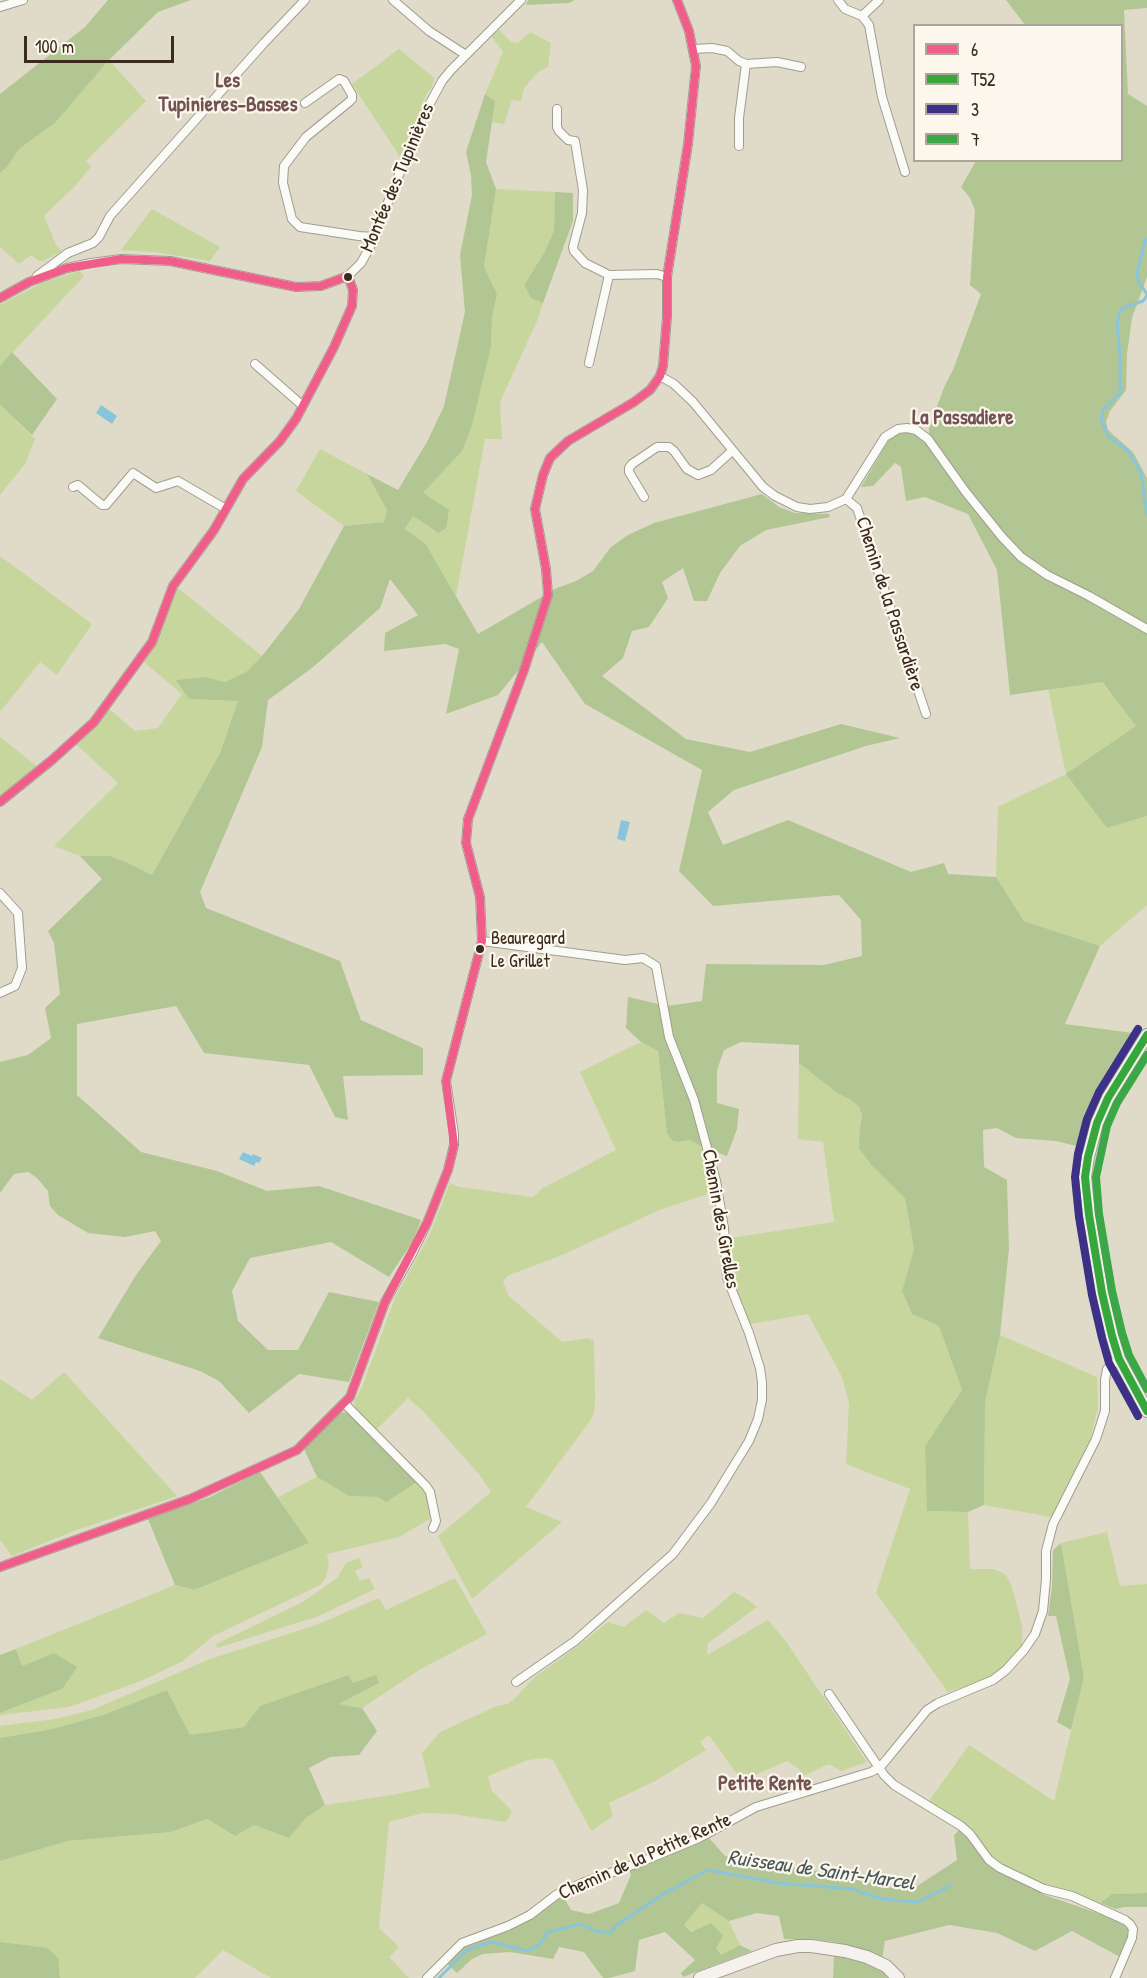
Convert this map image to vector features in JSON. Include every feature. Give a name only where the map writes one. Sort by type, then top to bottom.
[{"type":"main road","points":[[1147,1035],[1102,1111],[1088,1157],[1085,1177],[1102,1293],[1112,1336],[1119,1359],[1147,1411]]},
{"type":"main road","points":[[700,1978],[776,1950],[811,1946],[837,1949],[867,1957],[886,1966],[898,1978]]},
{"type":"street","points":[[0,7],[23,0]]},
{"type":"street","points":[[0,298],[29,282],[69,253],[93,243],[99,237],[110,216],[305,0]]},
{"type":"street","points":[[393,0],[429,31],[466,55]]},
{"type":"street","name":"Montée des Tupinières","points":[[348,276],[361,263],[374,237],[428,104],[442,81],[520,0]]},
{"type":"street","points":[[0,1567],[190,1499],[280,1459],[297,1450],[345,1404],[355,1386],[385,1302],[412,1254],[448,1170],[454,1145],[446,1081],[482,941],[480,897],[466,843],[467,825],[524,670],[548,595],[546,569],[535,509],[543,475],[550,458],[568,441],[642,396],[650,390],[660,376],[667,317],[667,277],[694,99],[696,66],[689,31],[677,0]]},
{"type":"street","points":[[838,0],[845,9],[862,16],[869,25],[882,98],[905,172]]},
{"type":"street","points":[[862,16],[879,0]]},
{"type":"street","points":[[693,49],[712,48],[727,51],[739,61],[746,63],[785,63],[801,67]]},
{"type":"street","points":[[739,146],[739,118],[746,63]]},
{"type":"street","points":[[305,103],[339,79],[344,81],[352,95],[349,102],[306,137],[284,166],[283,183],[292,219],[300,226],[374,237]]},
{"type":"street","points":[[556,109],[557,128],[568,140],[575,141],[583,190],[582,213],[573,247],[574,251],[585,263],[609,276],[657,274],[667,277]]},
{"type":"street","points":[[0,802],[94,722],[152,642],[173,586],[214,530],[243,479],[280,441],[296,419],[334,347],[352,306],[353,290],[348,276],[321,286],[296,287],[170,261],[121,259],[67,268],[29,282]]},
{"type":"street","points":[[589,363],[609,276]]},
{"type":"street","points":[[255,364],[303,406]]},
{"type":"street","name":"Chemin de la Passardière","points":[[660,376],[674,384],[693,402],[763,487],[797,507],[820,509],[838,504],[846,499],[885,437],[898,429],[907,428],[923,434],[965,491],[1021,557],[1047,575],[1147,629]]},
{"type":"street","points":[[644,497],[629,472],[629,468],[657,447],[669,447],[687,469],[698,475],[711,471],[732,451]]},
{"type":"street","points":[[73,487],[78,485],[102,505],[106,505],[133,473],[156,488],[178,481],[226,509]]},
{"type":"street","name":"Chemin de la Passardière","points":[[846,499],[857,508],[926,714]]},
{"type":"street","points":[[0,893],[18,913],[22,968],[15,986],[0,993]]},
{"type":"street","name":"Chemin des Girelles","points":[[482,941],[625,960],[643,958],[656,966],[669,1037],[694,1100],[716,1181],[724,1228],[727,1278],[749,1333],[762,1382],[762,1400],[758,1419],[749,1441],[711,1503],[673,1554],[575,1641],[516,1682]]},
{"type":"street","name":"Chemin de la Petite Rente","points":[[427,1978],[462,1943],[530,1915],[565,1891],[699,1838],[756,1807],[871,1772],[880,1767],[927,1710],[999,1676],[1031,1640],[1043,1611],[1046,1551],[1053,1524],[1096,1439],[1105,1411],[1107,1370],[1119,1359]]},
{"type":"street","points":[[345,1404],[426,1486],[430,1492],[436,1521],[433,1528]]},
{"type":"street","points":[[829,1694],[884,1775],[894,1785],[961,1826],[970,1834],[989,1860],[1000,1868],[1044,1889],[1072,1896],[1130,1924],[1133,1929],[1132,1938],[1115,1978]]},
{"type":"green space","points":[[108,0],[191,0],[158,12],[109,60],[55,123],[20,148],[0,173],[0,94],[85,27]]},
{"type":"green space","points":[[528,0],[575,0],[569,3],[526,5]]},
{"type":"green space","points":[[1006,0],[1147,0],[1147,8],[1124,10],[1128,94],[1147,106],[1147,277],[1132,318],[1127,354],[1126,390],[1110,411],[1106,422],[1108,430],[1133,452],[1147,478],[1147,816],[1107,828],[1066,774],[1136,726],[1102,682],[1010,695],[997,570],[968,514],[925,497],[906,501],[901,467],[895,463],[873,486],[861,487],[890,438],[898,432],[912,432],[923,437],[935,452],[941,450],[929,433],[929,428],[981,294],[970,285],[975,210],[970,198],[961,187],[975,162],[1123,162],[1123,24],[1024,24]]},
{"type":"green space","points":[[499,30],[511,42],[518,43],[530,32],[551,43],[548,67],[538,72],[524,88],[521,101],[512,100],[504,124],[491,122],[495,101],[485,94],[503,52],[491,36]]},
{"type":"green space","points":[[399,49],[434,78],[400,157],[352,84]]},
{"type":"green space","points":[[109,60],[146,101],[86,161],[91,167],[44,216],[56,245],[62,251],[43,261],[31,255],[19,264],[0,247],[0,173],[19,148],[55,123]]},
{"type":"green space","points":[[485,94],[495,101],[486,162],[496,189],[484,267],[497,294],[492,317],[491,346],[472,425],[462,451],[423,493],[449,510],[446,528],[438,533],[413,516],[405,529],[425,543],[478,634],[557,588],[593,571],[611,547],[628,535],[654,523],[762,494],[779,507],[795,513],[829,514],[830,517],[766,530],[740,546],[720,573],[707,601],[694,601],[683,568],[662,582],[668,598],[649,627],[632,631],[623,658],[602,676],[686,739],[750,752],[841,724],[900,738],[866,746],[734,790],[708,812],[723,845],[788,820],[911,872],[944,863],[948,874],[996,877],[1024,921],[1100,946],[1065,1024],[1133,1033],[1080,1147],[1056,1141],[1016,1138],[997,1128],[983,1130],[984,1167],[1007,1180],[1009,1249],[1000,1335],[985,1402],[984,1505],[968,1512],[927,1511],[925,1446],[962,1390],[939,1326],[912,1314],[902,1291],[914,1249],[905,1198],[873,1167],[859,1148],[862,1115],[859,1107],[799,1063],[799,1045],[741,1042],[724,1050],[717,1070],[717,1103],[739,1109],[737,1129],[727,1156],[690,1140],[673,1141],[667,1133],[658,1051],[641,1042],[626,1028],[628,997],[667,1006],[702,1001],[706,964],[824,965],[862,956],[861,920],[839,895],[713,906],[679,871],[702,770],[585,704],[542,642],[498,695],[446,714],[459,649],[445,644],[384,651],[385,633],[418,615],[390,579],[380,608],[312,668],[268,700],[262,747],[200,892],[206,908],[340,961],[361,1020],[423,1048],[423,1075],[343,1076],[348,1120],[335,1117],[309,1065],[204,1053],[176,1006],[77,1024],[77,1095],[141,1152],[217,1171],[267,1191],[319,1186],[421,1220],[413,1241],[389,1277],[331,1242],[250,1258],[232,1291],[238,1321],[268,1350],[298,1350],[329,1292],[379,1302],[349,1382],[299,1374],[249,1413],[219,1381],[200,1371],[98,1338],[136,1275],[161,1241],[155,1231],[125,1237],[88,1233],[58,1215],[50,1206],[48,1191],[37,1178],[28,1172],[14,1174],[0,1193],[0,1062],[28,1055],[51,1038],[45,1008],[60,994],[54,943],[48,931],[102,879],[80,856],[110,856],[152,875],[220,753],[238,701],[189,699],[176,680],[206,677],[225,682],[246,672],[262,656],[299,609],[344,526],[384,522],[387,510],[367,474],[398,490],[427,442],[444,406],[465,312],[460,255],[472,195],[466,152]]},
{"type":"green space","points":[[496,189],[555,192],[554,231],[544,253],[524,285],[531,298],[543,303],[500,402],[502,439],[485,439],[456,596],[425,543],[405,529],[413,516],[437,533],[423,493],[462,451],[491,346],[492,317],[497,294],[484,267]]},
{"type":"green space","points":[[555,192],[573,193],[573,221],[543,303],[531,298],[524,285],[544,253],[554,231]]},
{"type":"green space","points":[[152,209],[220,247],[210,261],[155,252],[121,250]]},
{"type":"green space","points":[[79,271],[84,276],[0,366],[0,305],[42,283]]},
{"type":"green space","points":[[12,352],[57,399],[32,435],[0,405],[0,366]]},
{"type":"green space","points":[[0,405],[35,439],[25,464],[0,495]]},
{"type":"green space","points":[[320,449],[367,474],[387,510],[384,522],[344,526],[296,491]]},
{"type":"green space","points":[[0,556],[92,624],[57,675],[40,662],[0,712]]},
{"type":"green space","points":[[178,588],[262,656],[246,672],[225,682],[206,677],[189,699],[238,701],[220,753],[152,875],[110,856],[80,856],[54,846],[118,783],[76,744],[108,708],[135,731],[158,728],[182,694],[144,662],[151,652]]},
{"type":"green space","points":[[1101,682],[1136,725],[1107,828],[1147,816],[1147,905],[1100,946],[1024,921],[996,877],[998,807],[1066,774],[1048,689]]},
{"type":"green space","points":[[0,737],[38,767],[0,797]]},
{"type":"green space","points":[[641,1042],[658,1051],[667,1133],[678,1142],[690,1140],[704,1148],[714,1192],[662,1209],[562,1255],[507,1276],[503,1282],[509,1296],[562,1342],[588,1338],[594,1341],[594,1414],[526,1507],[562,1522],[472,1599],[438,1536],[491,1492],[478,1473],[423,1411],[408,1398],[375,1431],[356,1411],[354,1402],[362,1387],[395,1298],[429,1236],[450,1183],[459,1187],[533,1197],[543,1188],[616,1150],[580,1072]]},
{"type":"green space","points":[[799,1063],[859,1107],[862,1115],[860,1127],[873,1167],[905,1198],[914,1249],[902,1291],[912,1314],[939,1326],[962,1390],[925,1446],[928,1511],[968,1512],[970,1569],[994,1569],[1006,1575],[1012,1587],[1022,1625],[1022,1646],[994,1675],[948,1692],[876,1593],[910,1489],[846,1464],[849,1404],[842,1377],[808,1314],[750,1324],[734,1287],[731,1238],[834,1222],[823,1142],[798,1139]]},
{"type":"green space","points":[[1000,1335],[1097,1377],[1098,1408],[1090,1440],[1051,1517],[984,1505],[985,1402]]},
{"type":"green space","points":[[64,1372],[177,1496],[74,1531],[12,1556],[0,1540],[0,1379],[32,1400]]},
{"type":"green space","points":[[347,1412],[417,1482],[386,1502],[378,1497],[349,1496],[317,1477],[304,1449],[341,1413]]},
{"type":"green space","points":[[260,1472],[309,1543],[194,1590],[175,1585],[148,1519],[210,1497]]},
{"type":"green space","points":[[317,1477],[349,1496],[378,1497],[417,1482],[426,1492],[433,1517],[399,1537],[327,1554],[329,1565],[326,1577],[320,1585],[213,1636],[183,1661],[141,1681],[69,1707],[0,1715],[0,1713],[62,1689],[54,1653],[22,1666],[16,1649],[175,1585],[194,1590],[308,1543],[278,1497]]},
{"type":"green space","points":[[1107,1532],[1120,1586],[1147,1584],[1147,1893],[1112,1894],[1100,1903],[1036,1882],[1004,1866],[982,1847],[975,1832],[929,1801],[969,1745],[1054,1801],[1084,1677],[1061,1543]]},
{"type":"green space","points":[[1061,1543],[1084,1677],[1071,1730],[1057,1722],[1070,1679],[1056,1616],[1048,1616],[1053,1550]]},
{"type":"green space","points":[[359,1558],[363,1567],[355,1571],[360,1581],[369,1578],[375,1589],[319,1616],[217,1648],[216,1644],[303,1602],[337,1578],[346,1563]]},
{"type":"green space","points":[[455,1578],[487,1634],[421,1669],[362,1708],[338,1704],[378,1684],[353,1683],[347,1675],[261,1706],[244,1727],[190,1735],[167,1690],[103,1715],[52,1729],[0,1738],[0,1726],[55,1719],[92,1710],[210,1659],[316,1625],[379,1598],[386,1610]]},
{"type":"green space","points":[[734,1592],[757,1607],[708,1643],[707,1655],[768,1620],[787,1643],[867,1762],[841,1771],[829,1764],[803,1776],[798,1768],[787,1761],[742,1781],[709,1735],[700,1742],[706,1750],[655,1781],[609,1803],[613,1816],[591,1831],[553,1760],[547,1758],[528,1760],[488,1776],[492,1791],[512,1811],[506,1822],[452,1814],[423,1813],[389,1822],[379,1928],[399,1947],[389,1957],[409,1978],[271,1978],[223,1950],[195,1978],[0,1978],[0,1861],[68,1841],[171,1832],[207,1819],[234,1836],[254,1825],[289,1838],[306,1818],[325,1805],[430,1787],[422,1753],[440,1732],[497,1706],[508,1704],[535,1677],[608,1622],[624,1627],[646,1610],[664,1623],[679,1613],[703,1618]]},
{"type":"green space","points":[[16,1649],[22,1666],[54,1653],[77,1667],[62,1689],[0,1713],[0,1655]]},
{"type":"green space","points":[[348,1675],[353,1683],[376,1675],[379,1683],[339,1704],[362,1708],[377,1731],[359,1755],[330,1757],[309,1768],[325,1805],[306,1818],[289,1838],[254,1825],[235,1836],[207,1819],[171,1832],[68,1841],[0,1861],[0,1738],[52,1729],[103,1715],[167,1690],[190,1735],[244,1727],[260,1706]]},
{"type":"green space","points":[[960,1829],[984,1860],[994,1867],[1045,1895],[1112,1918],[1123,1925],[1129,1930],[1129,1937],[1120,1957],[1072,1931],[1035,1951],[997,1933],[949,1925],[885,1941],[882,1959],[836,1942],[784,1939],[779,1916],[757,1913],[729,1921],[702,1903],[684,1925],[692,1932],[711,1923],[723,1936],[716,1948],[721,1955],[740,1945],[752,1951],[683,1977],[681,1973],[695,1960],[665,1932],[639,1940],[635,1971],[609,1978],[603,1978],[584,1952],[559,1947],[553,1959],[510,1952],[483,1954],[472,1959],[457,1973],[446,1963],[459,1949],[475,1940],[516,1927],[563,1896],[571,1910],[589,1914],[619,1903],[631,1875],[629,1869],[709,1838],[725,1856],[762,1866],[773,1864],[828,1873],[892,1888],[914,1888],[957,1860],[954,1835]]},
{"type":"green space","points":[[1147,1893],[1147,1907],[1116,1909],[1100,1903],[1112,1894]]},
{"type":"green space","points":[[702,1903],[729,1921],[740,1945],[721,1955],[716,1948],[684,1925]]},
{"type":"green space","points":[[0,1942],[47,1948],[58,1958],[60,1978],[0,1978]]},
{"type":"green space","points":[[834,1955],[872,1965],[891,1978],[833,1978]]},
{"type":"water","points":[[101,405],[117,416],[112,424],[96,413]]},
{"type":"water","points":[[621,820],[630,822],[625,841],[617,839]]},
{"type":"water","points":[[243,1152],[262,1158],[254,1166],[239,1159]]},
{"type":"waterway","points":[[1147,239],[1137,273],[1139,283],[1147,294],[1143,301],[1123,308],[1119,313],[1117,325],[1120,393],[1103,410],[1101,419],[1108,436],[1128,451],[1141,473],[1147,515]]},
{"type":"waterway","name":"Ruisseau de Saint-Marcel","points":[[439,1978],[467,1950],[491,1942],[527,1951],[539,1945],[548,1932],[581,1924],[596,1931],[610,1933],[617,1925],[665,1893],[708,1870],[778,1883],[852,1889],[882,1899],[918,1902],[950,1886]]},
{"type":"transit line","name":"6","points":[[0,1567],[190,1499],[297,1450],[350,1397],[385,1302],[427,1223],[448,1170],[454,1145],[446,1081],[482,941],[480,897],[466,843],[468,819],[524,670],[548,595],[546,569],[535,509],[543,475],[550,458],[568,441],[650,390],[660,376],[663,366],[667,277],[688,144],[696,66],[689,31],[677,0]]},
{"type":"transit line","name":"6","points":[[0,298],[29,282],[67,268],[121,259],[170,261],[296,287],[321,286],[348,276]]},
{"type":"transit line","name":"6","points":[[0,802],[94,722],[152,642],[173,586],[214,530],[243,479],[280,441],[296,419],[334,347],[352,306],[353,290],[348,276]]},
{"type":"transit line","name":"3","points":[[1138,1029],[1099,1092],[1087,1119],[1075,1177],[1092,1295],[1102,1338],[1109,1363],[1138,1416]]},
{"type":"transit line","name":"T52","points":[[1147,1035],[1108,1098],[1097,1123],[1085,1177],[1102,1293],[1112,1336],[1119,1359],[1147,1411]]},
{"type":"transit line","name":"7","points":[[1147,1055],[1117,1103],[1107,1126],[1096,1177],[1099,1214],[1112,1291],[1122,1333],[1129,1355],[1147,1389]]},
{"type":"place","name":"Beauregard Le Grillet","points":[[480,949]]},
{"type":"district","name":"Les Tupinieres-Basses","points":[[228,93]]},
{"type":"district","name":"La Passadiere","points":[[963,418]]},
{"type":"district","name":"Petite Rente","points":[[765,1784]]}]
